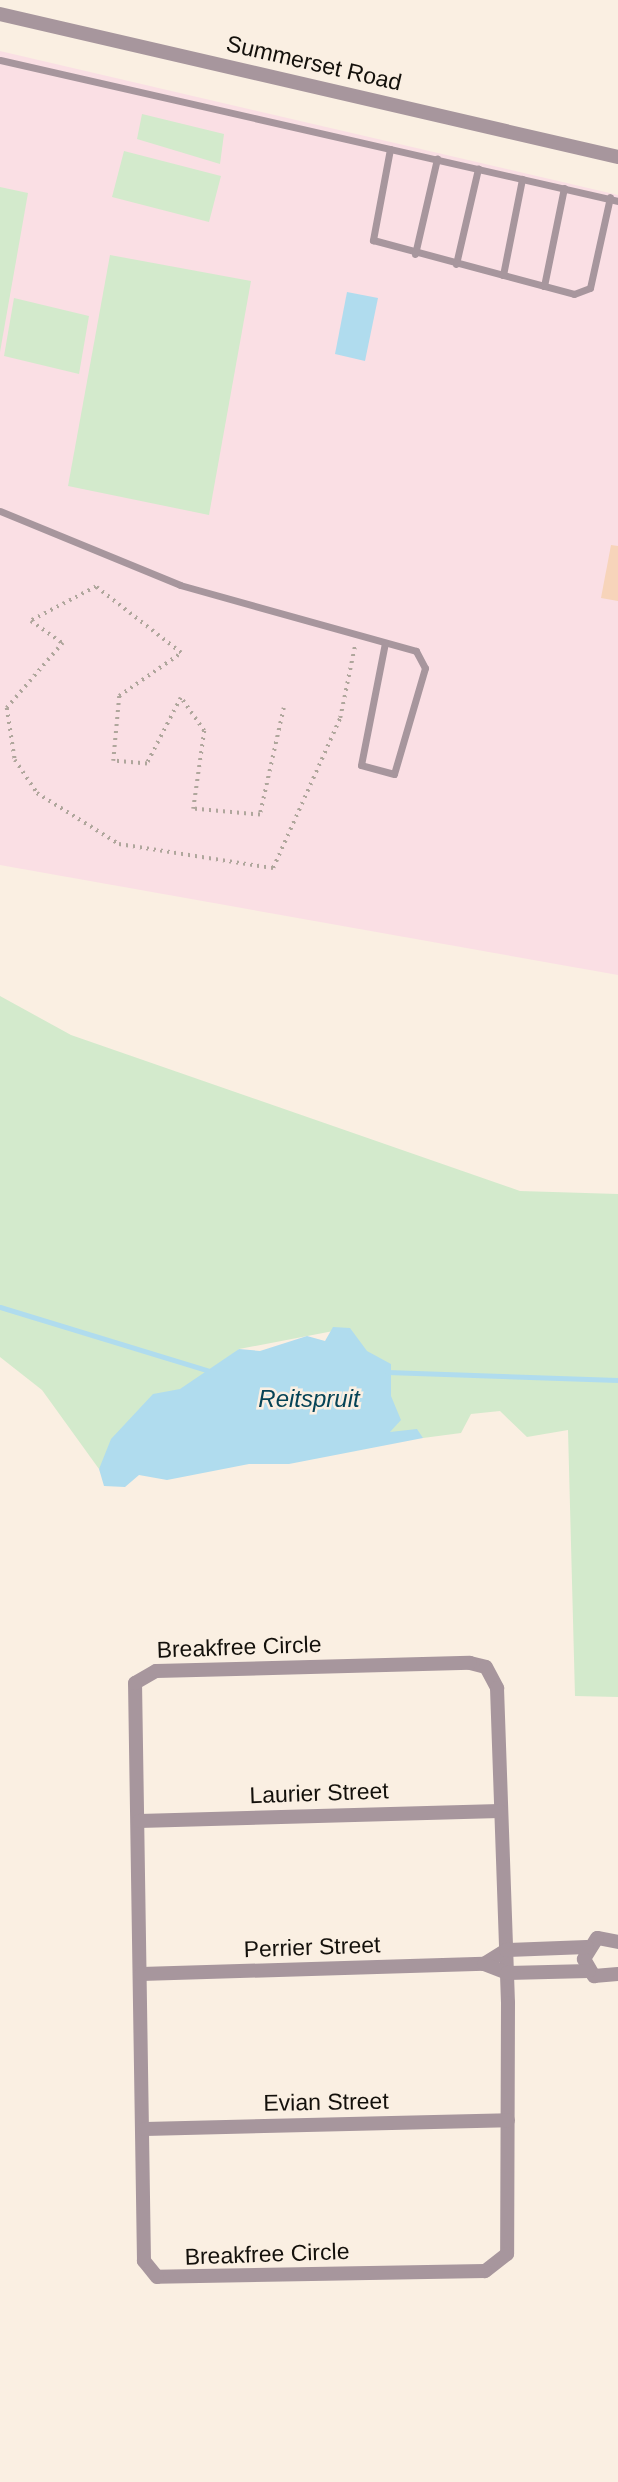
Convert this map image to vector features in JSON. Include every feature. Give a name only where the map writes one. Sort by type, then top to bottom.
[{"type":"street","name":"Summerset Road","points":[[0,15],[618,157]]},
{"type":"street","name":"Breakfree Circle","points":[[486,1667],[497,1688],[500,1811],[507,1973],[511,2239],[495,2269],[193,2279],[157,2277],[144,2261],[145,2129],[134,1690],[140,1676],[156,1671],[486,1667]]},
{"type":"street","name":"Laurier Street","points":[[139,1821],[500,1811]]},
{"type":"street","points":[[484,1964],[506,1950],[587,1947],[604,1937],[618,1942]]},
{"type":"street","points":[[587,1947],[589,1971]]},
{"type":"street","name":"Perrier Street","points":[[141,1974],[484,1964],[507,1973],[589,1971],[600,1979],[618,1974]]},
{"type":"street","name":"Evian Street","points":[[145,2129],[508,2120]]},
{"type":"lane","points":[[0,60],[610,197],[618,201]]},
{"type":"lane","points":[[390,149],[373,240],[415,254],[574,294],[590,288],[610,197]]},
{"type":"lane","points":[[415,254],[437,159]]},
{"type":"lane","points":[[456,264],[478,169]]},
{"type":"lane","points":[[503,275],[522,178]]},
{"type":"lane","points":[[544,286],[564,188]]},
{"type":"lane","points":[[0,511],[180,584],[416,651],[425,668],[394,774],[361,765],[385,643]]},
{"type":"path","points":[[284,708],[260,815],[193,809],[204,731],[181,698],[147,764],[114,761],[119,696],[181,653],[96,587],[31,621],[63,643],[7,708],[15,760],[37,793],[119,844],[273,868],[340,718],[358,635]]},
{"type":"shaded area","points":[[0,51],[618,195],[618,975],[0,865]]},
{"type":"green space","points":[[142,114],[224,134],[220,164],[137,139]]},
{"type":"green space","points":[[124,151],[221,176],[209,222],[112,197]]},
{"type":"green space","points":[[0,187],[28,193],[0,352]]},
{"type":"green space","points":[[110,255],[251,281],[209,515],[68,486]]},
{"type":"green space","points":[[14,298],[89,316],[79,374],[4,356]]},
{"type":"green space","name":"Reitspruit","points":[[0,996],[71,1035],[520,1191],[618,1194],[618,1697],[575,1696],[568,1430],[527,1437],[500,1411],[471,1414],[461,1433],[423,1438],[389,1432],[349,1328],[239,1349],[99,1469],[42,1390],[0,1357]]},
{"type":"water","points":[[347,292],[378,298],[365,361],[335,354]]},
{"type":"water","name":"Reitspruit","points":[[333,1327],[350,1328],[367,1351],[391,1364],[391,1396],[401,1420],[390,1432],[417,1429],[423,1438],[289,1464],[249,1464],[167,1480],[139,1475],[125,1487],[104,1486],[99,1469],[111,1439],[153,1394],[180,1389],[239,1349],[260,1351],[307,1336],[325,1341]]},
{"type":"building","points":[[611,545],[618,546],[618,601],[601,598]]},
{"type":"waterway","name":"Reitspruit","points":[[0,1307],[213,1372]]},
{"type":"waterway","name":"Reitspruit","points":[[387,1372],[618,1380]]}]
